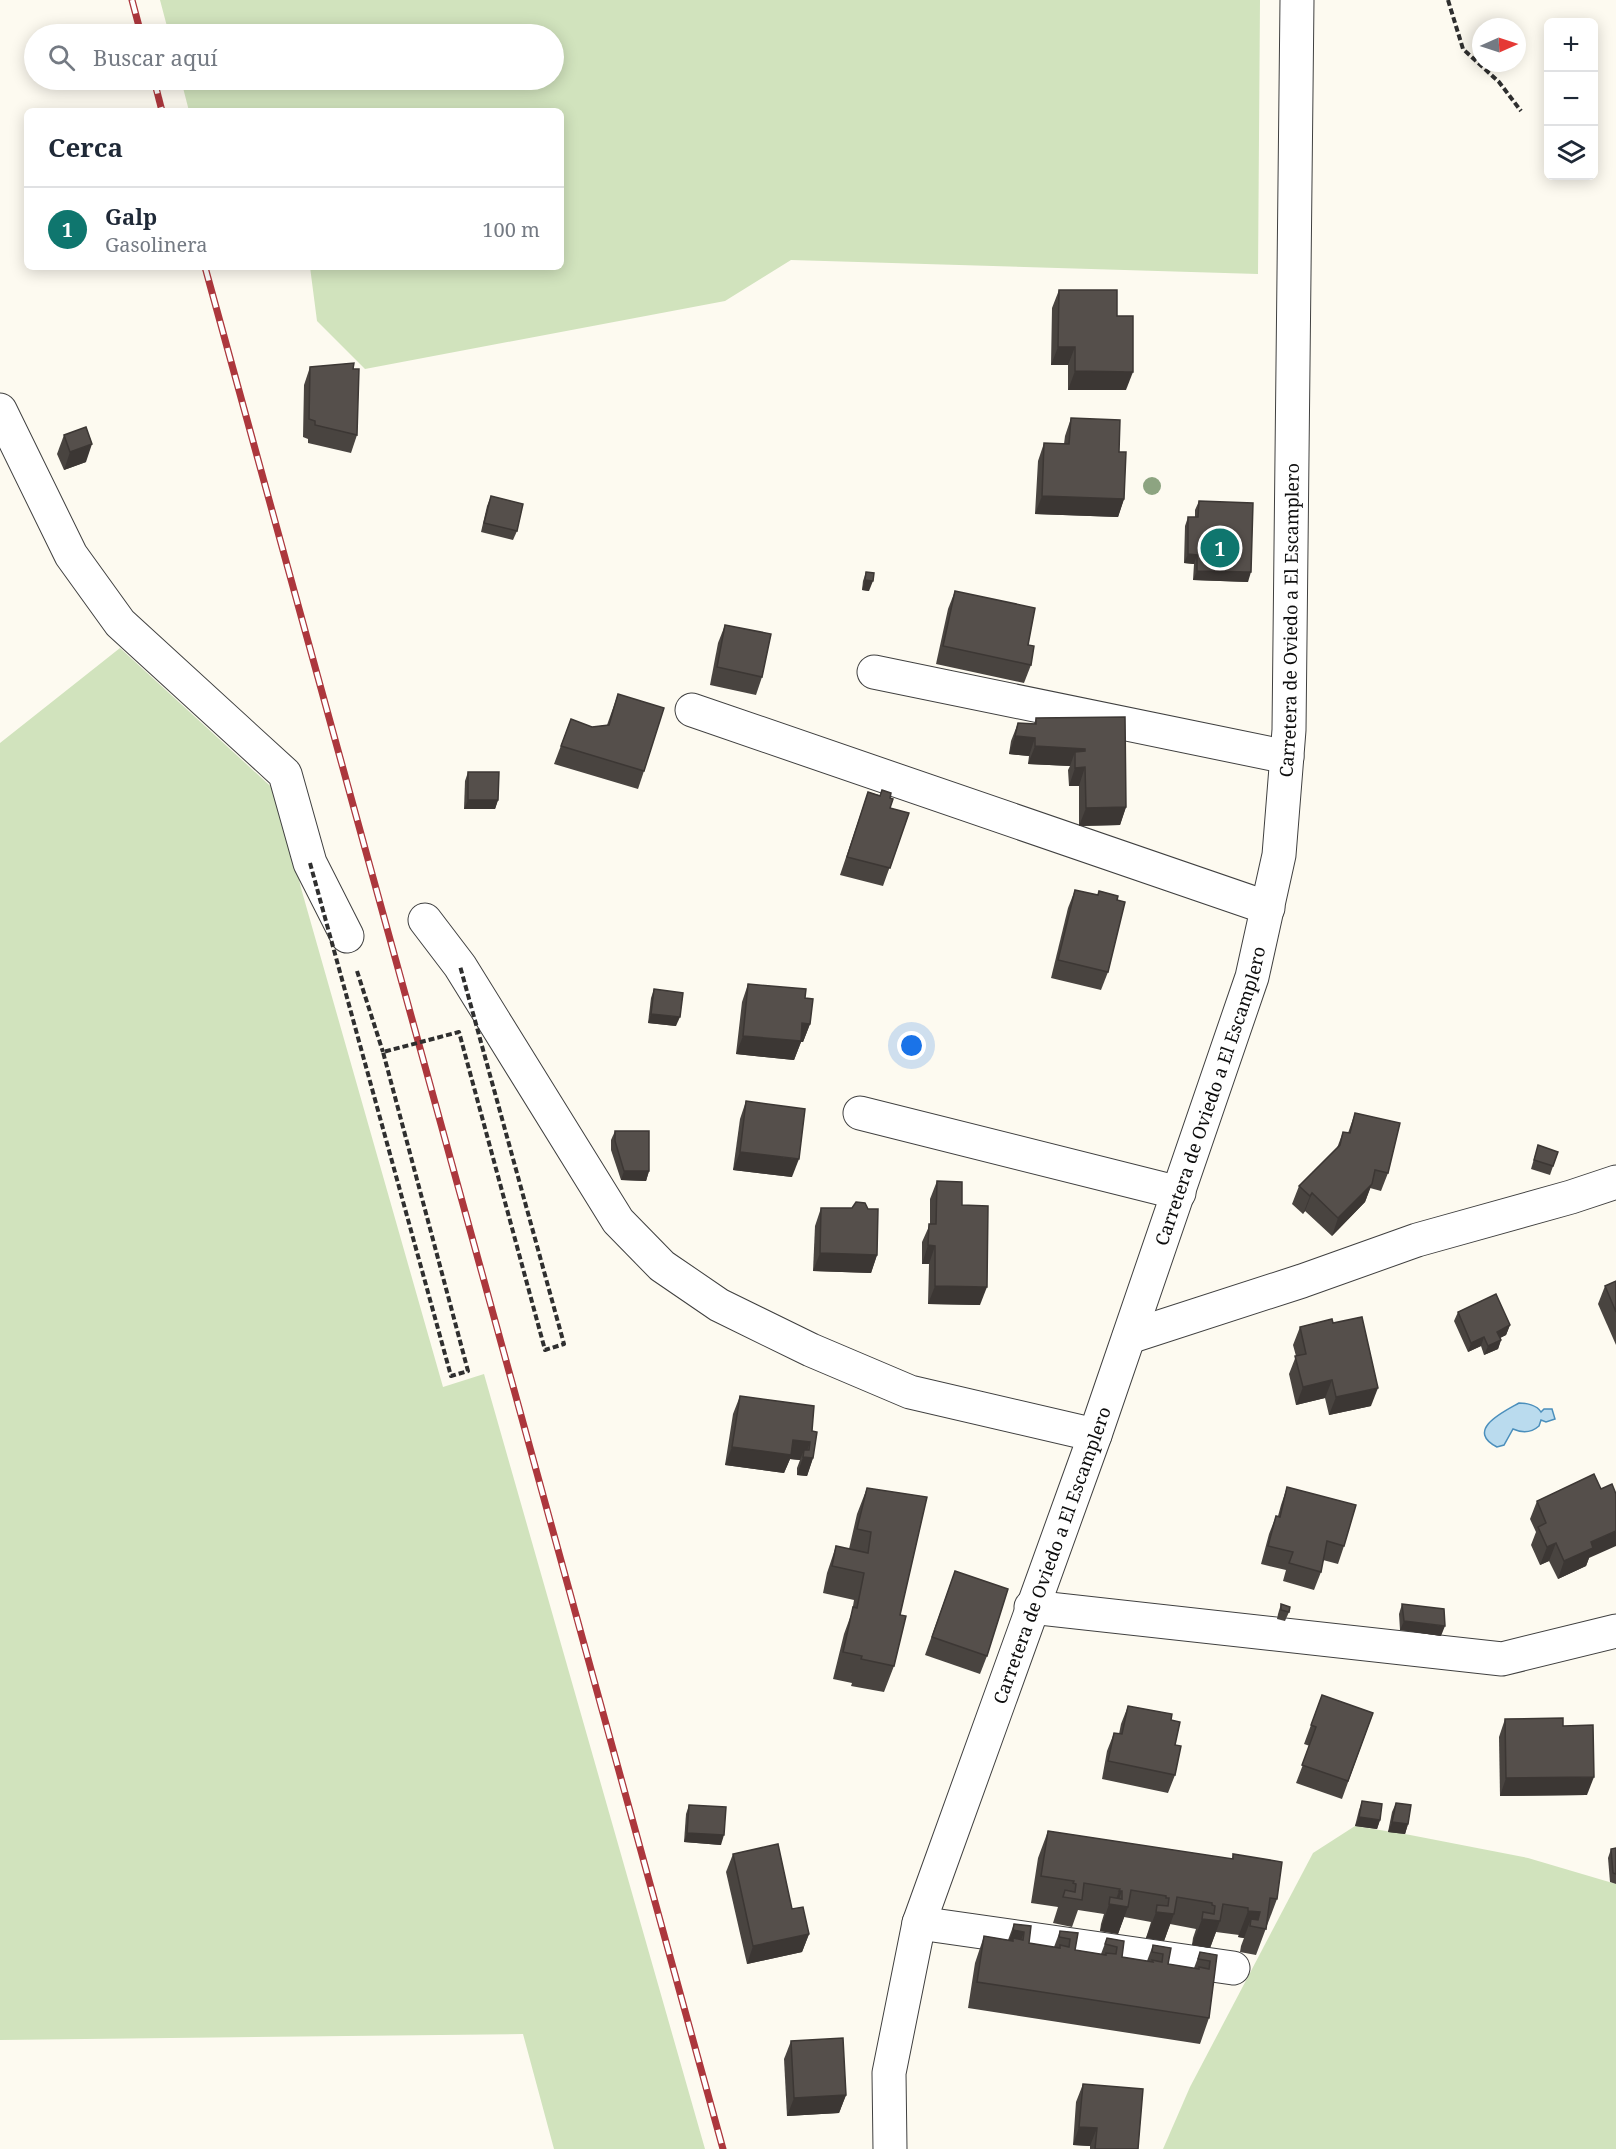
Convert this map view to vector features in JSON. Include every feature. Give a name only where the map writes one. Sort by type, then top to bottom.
[{"type":"street","name":"Carretera de Oviedo a El Escamplero","points":[[890,2149],[889,2073],[919,1923],[1031,1607],[1095,1435],[1252,977],[1279,855],[1287,757],[1297,0]]},
{"type":"street","points":[[0,410],[71,555],[120,623],[285,774],[310,863],[346,936]]},
{"type":"street","points":[[874,672],[1287,757]]},
{"type":"street","points":[[692,710],[1268,908]]},
{"type":"street","points":[[425,920],[460,966],[618,1221],[662,1266],[719,1305],[811,1350],[910,1392],[1095,1435]]},
{"type":"street","points":[[860,1113],[1179,1193]]},
{"type":"street","points":[[1129,1337],[1302,1281],[1417,1240],[1571,1197],[1616,1182]]},
{"type":"street","points":[[1031,1607],[1502,1659],[1616,1631]]},
{"type":"street","points":[[919,1923],[1233,1968]]},
{"type":"path","points":[[1448,0],[1463,49],[1498,82],[1521,111]]},
{"type":"path","points":[[310,863],[451,1376],[468,1371],[383,1052],[346,936]]},
{"type":"path","points":[[383,1052],[459,1032],[545,1350],[564,1344],[460,966]]},
{"type":"green space","points":[[160,0],[1260,0],[1258,274],[791,260],[725,301],[365,369],[317,321],[310,270],[564,270],[564,108],[188,108],[184,90],[564,90],[564,24],[166,24]]},
{"type":"green space","points":[[120,648],[279,794],[301,888],[443,1387],[484,1374],[705,2149],[554,2149],[523,2034],[0,2040],[0,743]]},
{"type":"green space","points":[[1355,1826],[1528,1858],[1616,1884],[1616,2149],[1163,2149],[1190,2087],[1313,1853]]},
{"type":"water","points":[[1519,1403],[1534,1406],[1541,1412],[1544,1409],[1552,1409],[1555,1419],[1546,1422],[1541,1420],[1539,1426],[1530,1431],[1523,1432],[1513,1429],[1504,1445],[1497,1447],[1488,1441],[1485,1434],[1486,1428],[1497,1416]]},
{"type":"building","points":[[1059,290],[1117,290],[1117,316],[1133,316],[1133,372],[1075,371],[1075,347],[1058,347]]},
{"type":"building","points":[[354,363],[353,369],[359,369],[357,435],[315,425],[315,421],[309,419],[310,367]]},
{"type":"building","points":[[1071,418],[1120,420],[1119,452],[1126,452],[1124,499],[1042,496],[1044,443],[1069,444]]},
{"type":"building","points":[[86,427],[92,444],[70,452],[64,435]]},
{"type":"building","points":[[491,496],[523,504],[517,531],[484,523]]},
{"type":"building","points":[[1199,501],[1253,503],[1251,572],[1197,571],[1197,555],[1188,554],[1188,517],[1198,517]]},
{"type":"building","points":[[866,572],[874,573],[873,581],[865,580]]},
{"type":"building","points":[[955,591],[1035,608],[1028,645],[1034,646],[1031,665],[943,646]]},
{"type":"building","points":[[725,625],[771,634],[762,677],[717,667]]},
{"type":"building","points":[[618,694],[664,708],[644,771],[561,746],[571,719],[592,727],[609,725]]},
{"type":"building","points":[[1125,717],[1126,807],[1086,808],[1085,767],[1075,768],[1075,752],[1085,751],[1085,749],[1035,746],[1035,738],[1015,736],[1018,723],[1036,724],[1036,718]]},
{"type":"building","points":[[468,772],[499,772],[498,800],[468,800]]},
{"type":"building","points":[[882,790],[891,793],[890,798],[893,799],[890,808],[909,813],[890,868],[847,857],[868,792],[880,796]]},
{"type":"building","points":[[1075,890],[1098,895],[1099,891],[1118,896],[1117,900],[1125,902],[1108,972],[1058,960]]},
{"type":"building","points":[[748,984],[806,989],[805,998],[813,999],[810,1024],[802,1023],[801,1041],[743,1036]]},
{"type":"building","points":[[654,989],[683,993],[680,1017],[651,1014]]},
{"type":"building","points":[[746,1101],[805,1109],[799,1159],[740,1152]]},
{"type":"building","points":[[1355,1113],[1400,1123],[1388,1173],[1375,1170],[1372,1184],[1338,1218],[1312,1193],[1310,1196],[1299,1186],[1340,1145],[1343,1132],[1350,1133]]},
{"type":"building","points":[[615,1131],[649,1131],[649,1171],[624,1171],[615,1141]]},
{"type":"building","points":[[1538,1145],[1558,1152],[1553,1166],[1534,1160]]},
{"type":"building","points":[[937,1181],[962,1182],[962,1205],[988,1206],[987,1287],[935,1286],[935,1246],[928,1245],[929,1224],[936,1224]]},
{"type":"building","points":[[856,1202],[865,1203],[868,1209],[878,1209],[877,1255],[820,1253],[821,1208],[852,1208]]},
{"type":"building","points":[[1616,1281],[1616,1312],[1605,1286]]},
{"type":"building","points":[[1496,1294],[1510,1325],[1497,1332],[1501,1340],[1488,1346],[1484,1337],[1471,1343],[1458,1312]]},
{"type":"building","points":[[1362,1317],[1378,1388],[1336,1397],[1332,1380],[1303,1387],[1295,1356],[1306,1354],[1300,1327],[1332,1319],[1333,1323]]},
{"type":"building","points":[[740,1396],[814,1406],[812,1431],[817,1432],[813,1458],[803,1457],[804,1450],[809,1450],[810,1442],[793,1440],[791,1455],[732,1447]]},
{"type":"building","points":[[1594,1474],[1601,1489],[1612,1484],[1616,1494],[1616,1531],[1591,1542],[1593,1548],[1564,1561],[1556,1543],[1547,1547],[1538,1527],[1546,1523],[1537,1501]]},
{"type":"building","points":[[1287,1487],[1356,1505],[1344,1546],[1327,1541],[1321,1572],[1289,1563],[1293,1552],[1268,1546],[1276,1516],[1280,1517]]},
{"type":"building","points":[[867,1488],[927,1497],[900,1615],[906,1616],[894,1666],[861,1659],[862,1656],[843,1652],[853,1607],[857,1608],[864,1573],[832,1566],[836,1546],[868,1553],[871,1532],[857,1529]]},
{"type":"building","points":[[955,1571],[1008,1589],[987,1656],[932,1637]]},
{"type":"building","points":[[1281,1604],[1290,1607],[1289,1612],[1281,1610]]},
{"type":"building","points":[[1402,1604],[1444,1609],[1445,1626],[1404,1621]]},
{"type":"building","points":[[1322,1695],[1373,1713],[1348,1781],[1302,1765],[1316,1727],[1311,1725]]},
{"type":"building","points":[[1128,1706],[1172,1714],[1171,1720],[1180,1722],[1175,1745],[1181,1746],[1175,1775],[1108,1761],[1114,1733],[1122,1734]]},
{"type":"building","points":[[1563,1718],[1563,1726],[1593,1725],[1594,1777],[1506,1778],[1505,1719]]},
{"type":"building","points":[[1362,1801],[1382,1804],[1380,1820],[1359,1817]]},
{"type":"building","points":[[1396,1803],[1411,1805],[1408,1824],[1392,1822]]},
{"type":"building","points":[[689,1805],[726,1807],[724,1835],[687,1833]]},
{"type":"building","points":[[1048,1831],[1233,1859],[1233,1854],[1282,1862],[1277,1899],[1270,1898],[1266,1929],[1250,1926],[1251,1919],[1258,1920],[1260,1912],[1223,1904],[1220,1921],[1202,1919],[1203,1912],[1214,1914],[1215,1906],[1212,1903],[1177,1897],[1174,1914],[1156,1912],[1157,1905],[1168,1906],[1169,1898],[1166,1896],[1131,1890],[1128,1907],[1109,1904],[1110,1897],[1122,1899],[1120,1889],[1084,1883],[1082,1900],[1063,1897],[1065,1890],[1075,1892],[1074,1881],[1041,1876]]},
{"type":"building","points":[[778,1844],[792,1909],[803,1907],[809,1934],[753,1946],[733,1854]]},
{"type":"building","points":[[1616,1848],[1616,1874],[1613,1873],[1611,1849]]},
{"type":"building","points":[[1014,1924],[1031,1926],[1029,1943],[1060,1948],[1060,1945],[1069,1947],[1070,1939],[1059,1937],[1060,1931],[1078,1933],[1075,1950],[1106,1955],[1106,1953],[1116,1954],[1117,1947],[1105,1944],[1107,1938],[1124,1941],[1122,1957],[1153,1962],[1152,1960],[1162,1962],[1163,1954],[1152,1952],[1153,1945],[1171,1948],[1168,1964],[1199,1969],[1199,1967],[1209,1969],[1210,1961],[1198,1959],[1200,1952],[1217,1955],[1209,2018],[977,1982],[984,1936],[1013,1941],[1013,1938],[1023,1940],[1024,1932],[1013,1930]]},
{"type":"building","points":[[843,2038],[846,2095],[794,2098],[791,2041]]},
{"type":"building","points":[[1083,2084],[1143,2089],[1138,2149],[1095,2149],[1097,2128],[1079,2127]]},
{"type":"railway","points":[[132,0],[138,24]]},
{"type":"railway","points":[[157,90],[161,108]]},
{"type":"railway","points":[[206,270],[723,2149]]},
{"type":"place","name":"Galp","points":[[1220,548]]}]
